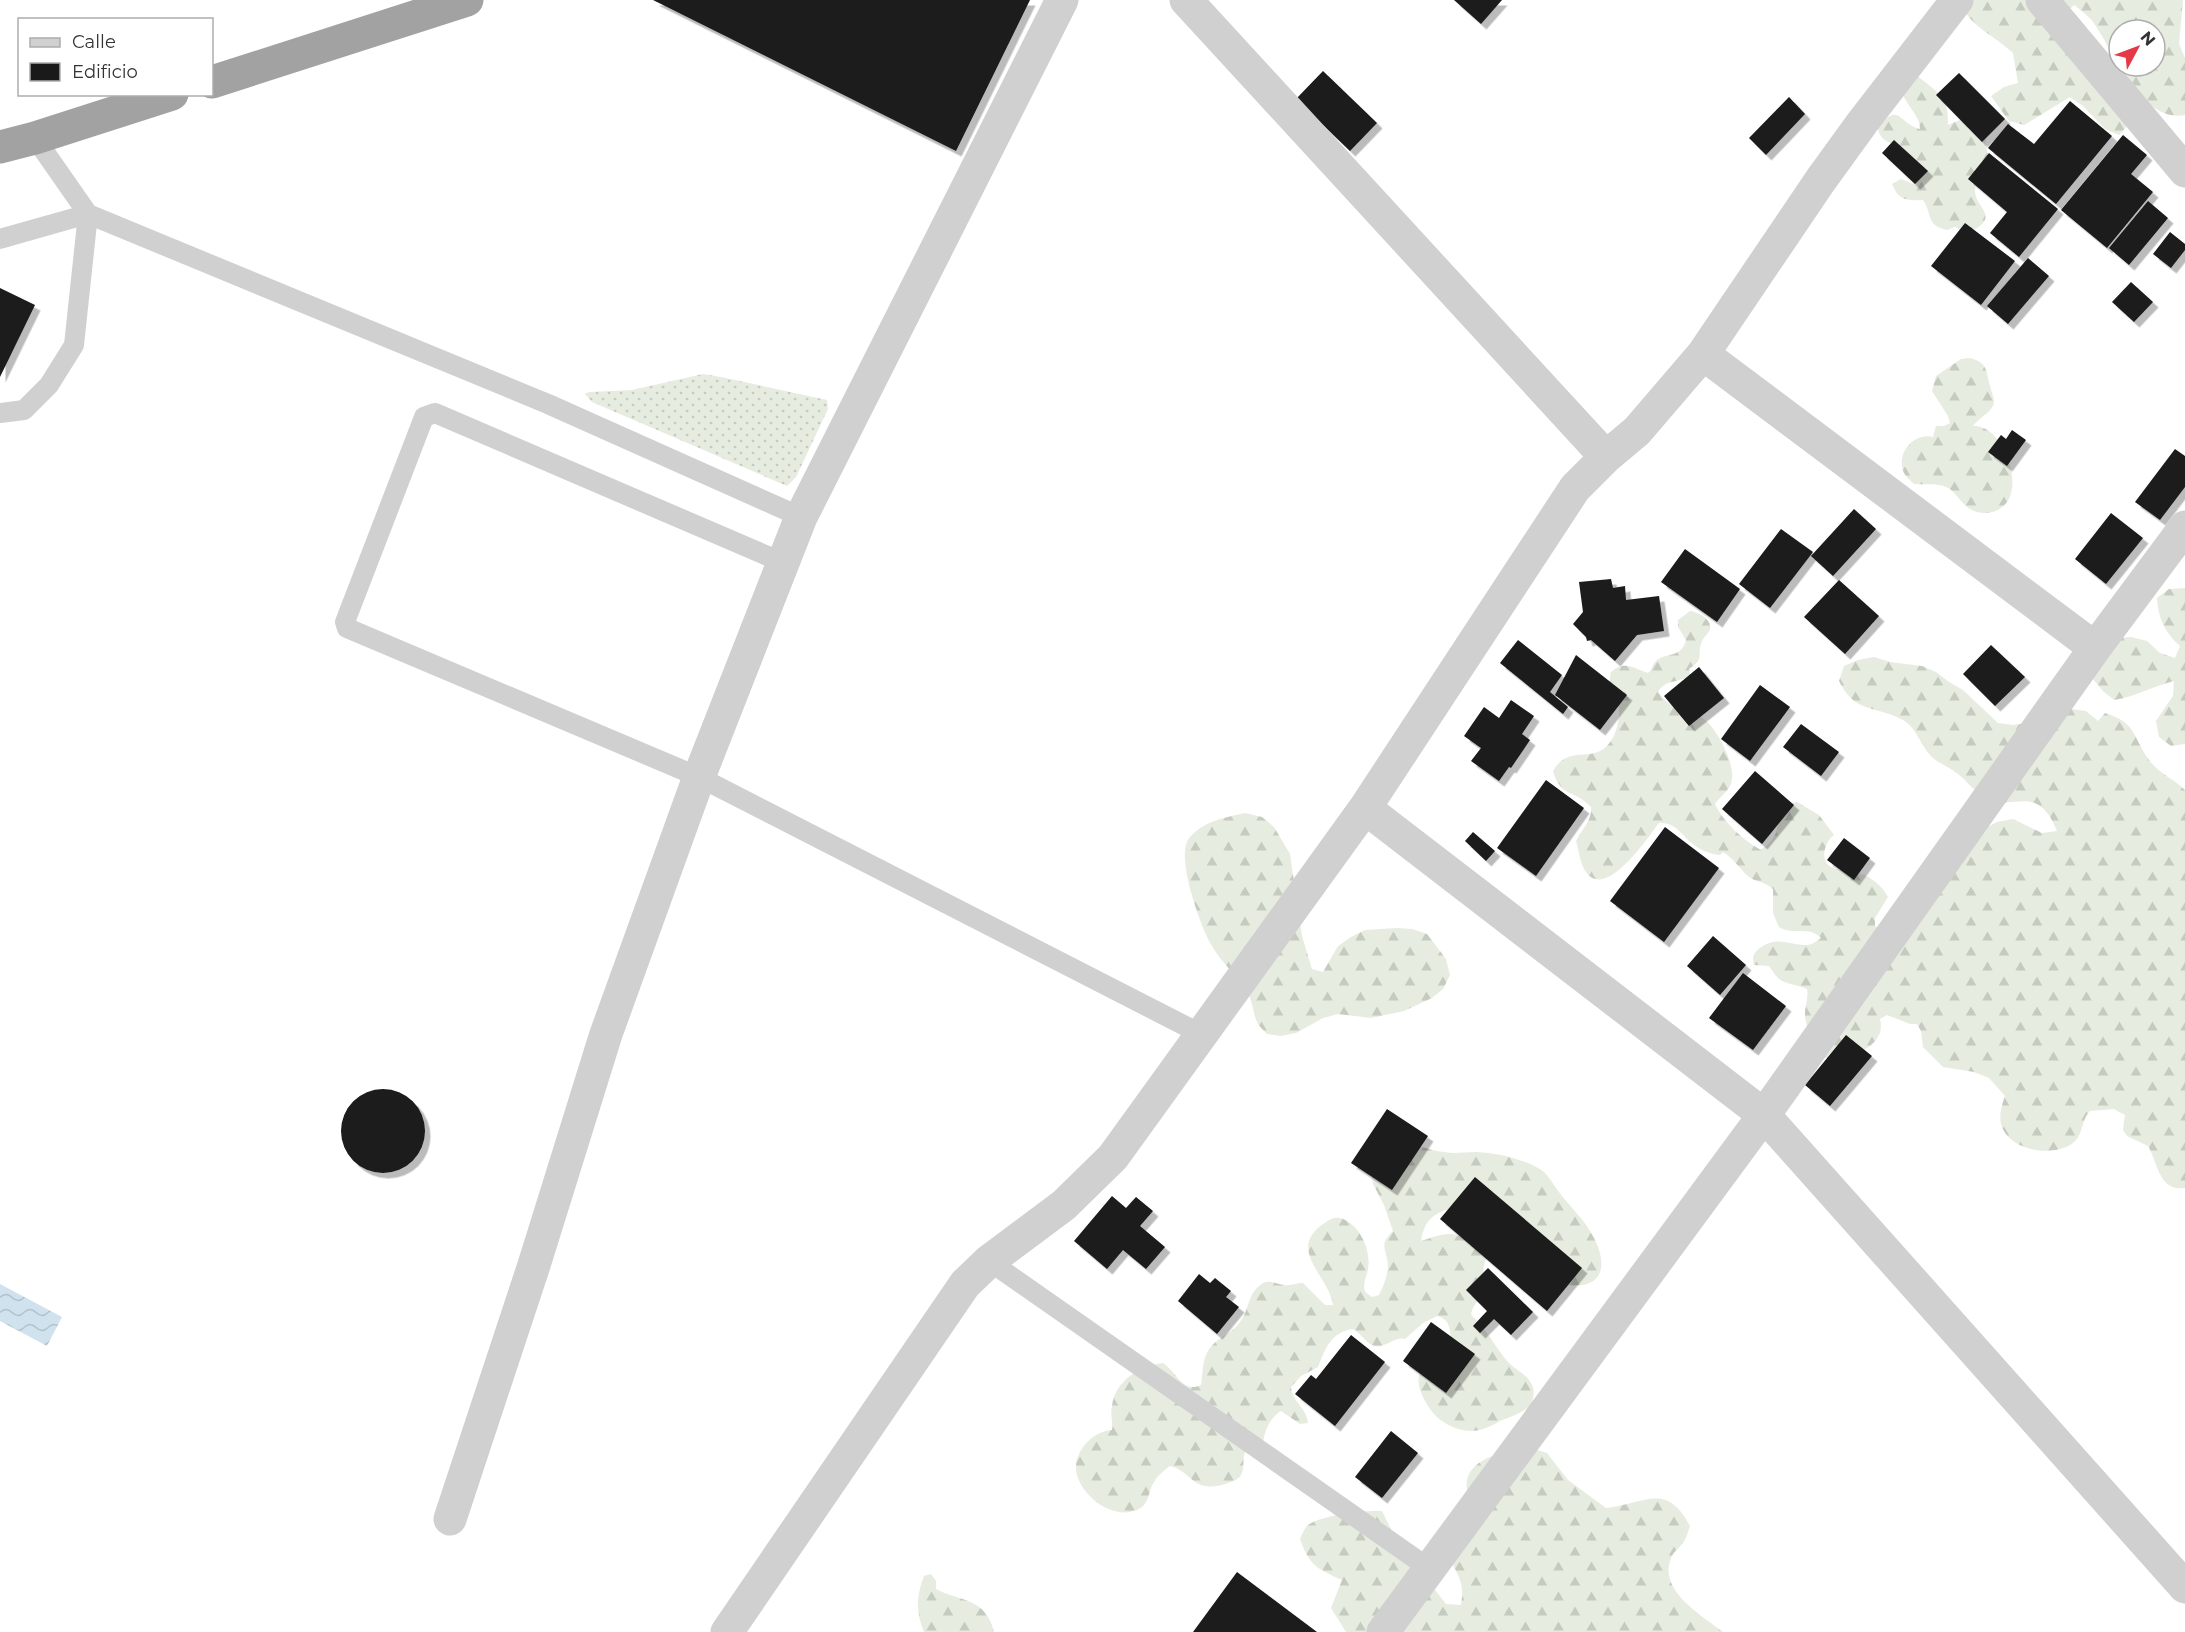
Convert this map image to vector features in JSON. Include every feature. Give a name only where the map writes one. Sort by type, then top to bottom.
[{"type":"highway","points":[[213,82],[467,0]]},
{"type":"highway","points":[[0,147],[166,96]]},
{"type":"street","points":[[450,1519],[534,1265],[606,1034],[699,777],[801,517],[1062,0]]},
{"type":"street","points":[[1186,0],[1606,457]]},
{"type":"street","points":[[727,1632],[964,1284],[989,1261],[1064,1205],[1113,1157],[1365,808],[1575,488],[1606,457],[1638,431],[1703,354],[1827,171],[1957,0]]},
{"type":"street","points":[[2042,0],[2185,171]]},
{"type":"street","points":[[1703,354],[2095,648]]},
{"type":"street","points":[[1383,1632],[1764,1115],[2095,648],[2185,528]]},
{"type":"street","points":[[1365,808],[1764,1115],[2185,1587]]},
{"type":"lane","points":[[35,138],[88,214],[548,404],[801,517]]},
{"type":"lane","points":[[0,239],[88,214]]},
{"type":"lane","points":[[0,412],[24,410],[49,385],[74,345],[88,214]]},
{"type":"lane","points":[[784,563],[435,413],[424,417],[345,622],[347,628],[699,777],[1201,1034]]},
{"type":"lane","points":[[989,1261],[1430,1569]]},
{"type":"green space","points":[[1961,0],[2183,0],[2179,44],[2185,58],[2185,115],[2170,115],[2156,109],[2144,99],[2128,78],[2167,78],[2167,18],[2107,18],[2107,45],[2093,21],[2074,5],[2063,16],[2129,124],[2119,135],[2105,129],[2083,106],[2070,97],[2024,125],[2009,121],[1991,96],[2004,87],[2018,83],[2013,53],[1977,25],[1959,3]]},
{"type":"green space","points":[[1911,77],[1919,77],[1945,102],[1948,125],[1962,119],[1986,137],[1988,161],[1976,183],[1975,191],[1986,217],[1984,222],[1968,233],[1955,227],[1947,230],[1935,225],[1923,200],[1912,200],[1900,196],[1892,184],[1901,179],[1916,185],[1917,176],[1901,151],[1881,137],[1878,128],[1890,116],[1895,115],[1920,129],[1918,120],[1903,95]]},
{"type":"green space","points":[[1969,358],[1980,362],[1985,368],[1994,401],[1991,409],[1973,426],[1983,428],[1992,434],[2000,443],[2011,468],[2011,492],[2007,502],[1990,513],[1980,513],[1970,509],[1946,487],[1914,484],[1905,474],[1902,466],[1904,452],[1913,441],[1926,436],[1933,437],[1936,426],[1950,423],[1932,391],[1936,376],[1961,359]]},
{"type":"green space","points":[[703,374],[827,400],[828,409],[796,477],[787,486],[592,402],[585,394],[632,390]]},
{"type":"green space","points":[[2185,588],[2185,744],[2171,746],[2159,737],[2156,721],[2173,696],[2174,681],[2114,700],[2092,678],[2116,638],[2131,637],[2147,641],[2160,653],[2175,658],[2180,646],[2163,625],[2157,598],[2169,589]]},
{"type":"green space","points":[[1690,611],[1704,617],[1710,625],[1700,646],[1699,659],[1689,669],[1690,675],[1665,685],[1658,692],[1664,700],[1676,708],[1693,713],[1705,720],[1721,741],[1732,770],[1730,786],[1715,804],[1723,818],[1747,841],[1761,850],[1775,835],[1782,805],[1797,802],[1819,815],[1834,835],[1828,842],[1824,855],[1827,864],[1870,878],[1882,888],[1888,897],[1875,918],[1875,926],[1882,931],[1969,837],[1997,822],[2013,819],[2042,833],[2057,831],[2049,815],[2041,806],[2023,801],[2003,802],[1982,795],[1961,776],[1927,752],[1908,723],[1893,715],[1859,704],[1852,699],[1839,681],[1844,666],[1874,657],[1890,662],[1922,666],[1936,672],[1963,690],[1998,723],[2013,725],[2042,721],[2071,709],[2086,711],[2098,721],[2105,713],[2129,726],[2153,765],[2185,790],[2185,1188],[2170,1186],[2165,1181],[2160,1175],[2148,1146],[2127,1136],[2123,1130],[2125,1115],[2114,1109],[2090,1111],[2076,1140],[2064,1148],[2043,1151],[2022,1146],[2012,1140],[2005,1133],[2001,1124],[2005,1096],[1989,1078],[1974,1072],[1943,1067],[1923,1047],[1921,1031],[1917,1024],[1910,1024],[1887,1015],[1880,1019],[1881,1029],[1873,1043],[1858,1053],[1832,1063],[1819,1049],[1806,1023],[1807,989],[1781,980],[1769,966],[1754,965],[1753,960],[1758,950],[1773,942],[1808,945],[1821,938],[1811,932],[1790,931],[1779,927],[1773,913],[1773,889],[1751,878],[1723,852],[1720,855],[1705,851],[1670,824],[1659,823],[1626,864],[1615,873],[1604,879],[1594,879],[1586,872],[1576,841],[1588,821],[1591,807],[1585,801],[1564,790],[1556,780],[1553,771],[1568,757],[1592,754],[1609,744],[1616,731],[1619,716],[1618,703],[1610,681],[1611,672],[1625,666],[1648,673],[1660,658],[1681,650],[1686,640],[1678,627],[1678,620]]},
{"type":"green space","points":[[1245,813],[1262,817],[1274,827],[1290,854],[1302,936],[1312,969],[1323,972],[1338,946],[1365,930],[1412,929],[1427,934],[1446,959],[1450,975],[1443,989],[1432,998],[1404,1011],[1371,1018],[1338,1014],[1323,1018],[1296,1033],[1281,1036],[1267,1034],[1258,1024],[1248,993],[1207,937],[1191,893],[1185,862],[1188,840],[1199,829],[1214,821]]},
{"type":"green space","points":[[1413,1144],[1448,1153],[1476,1152],[1500,1155],[1524,1161],[1538,1168],[1547,1175],[1596,1241],[1601,1261],[1601,1270],[1597,1277],[1581,1285],[1567,1285],[1456,1208],[1436,1214],[1425,1227],[1421,1241],[1443,1235],[1457,1235],[1487,1256],[1481,1294],[1471,1315],[1509,1363],[1530,1381],[1534,1394],[1532,1404],[1525,1410],[1483,1429],[1467,1431],[1459,1429],[1445,1423],[1432,1412],[1422,1395],[1419,1383],[1419,1375],[1451,1339],[1446,1321],[1437,1316],[1423,1323],[1405,1339],[1381,1346],[1372,1345],[1353,1329],[1334,1338],[1326,1348],[1318,1367],[1301,1376],[1291,1387],[1308,1423],[1300,1424],[1281,1411],[1277,1414],[1268,1425],[1263,1444],[1245,1452],[1242,1472],[1236,1480],[1206,1486],[1170,1466],[1156,1479],[1145,1504],[1139,1509],[1120,1512],[1102,1506],[1093,1499],[1086,1492],[1077,1475],[1077,1459],[1085,1445],[1097,1434],[1112,1430],[1111,1409],[1114,1397],[1123,1382],[1130,1376],[1145,1367],[1163,1363],[1184,1384],[1194,1387],[1201,1385],[1204,1361],[1210,1348],[1236,1326],[1243,1317],[1254,1291],[1263,1283],[1287,1285],[1303,1283],[1325,1305],[1333,1305],[1330,1294],[1309,1252],[1309,1242],[1314,1232],[1326,1222],[1334,1218],[1341,1218],[1357,1230],[1367,1249],[1369,1262],[1365,1291],[1372,1297],[1379,1295],[1388,1267],[1384,1244],[1393,1231],[1372,1177]]},
{"type":"green space","points":[[1531,1448],[1547,1453],[1568,1480],[1606,1508],[1643,1500],[1663,1499],[1681,1512],[1690,1526],[1684,1541],[1673,1554],[1669,1566],[1670,1578],[1674,1589],[1682,1599],[1723,1632],[1346,1632],[1331,1608],[1342,1580],[1320,1569],[1307,1555],[1300,1539],[1307,1526],[1331,1516],[1382,1511],[1397,1541],[1446,1604],[1461,1605],[1461,1583],[1451,1562],[1471,1533],[1483,1524],[1479,1510],[1468,1494],[1467,1482],[1470,1472],[1486,1459],[1497,1454]]},
{"type":"green space","points":[[931,1574],[936,1581],[936,1589],[971,1602],[985,1612],[994,1632],[924,1632],[918,1611],[918,1597],[924,1576]]},
{"type":"water","points":[[0,1284],[62,1317],[47,1346],[0,1321]]},
{"type":"building","points":[[653,0],[1030,0],[956,151]]},
{"type":"building","points":[[1454,0],[1502,0],[1481,24]]},
{"type":"building","points":[[1323,71],[1377,123],[1350,151],[1296,99]]},
{"type":"building","points":[[1959,73],[2005,119],[1982,142],[1936,95]]},
{"type":"building","points":[[1789,97],[1805,114],[1766,155],[1749,138]]},
{"type":"building","points":[[2070,101],[2112,136],[2056,204],[1988,148],[2008,124],[2034,144]]},
{"type":"building","points":[[2123,135],[2147,155],[2131,174],[2153,192],[2107,248],[2061,210]]},
{"type":"building","points":[[1894,140],[1928,171],[1915,184],[1882,153]]},
{"type":"building","points":[[1989,153],[2058,209],[2019,257],[1990,233],[2007,212],[1968,179]]},
{"type":"building","points":[[2148,201],[2168,218],[2129,265],[2109,248]]},
{"type":"building","points":[[1965,223],[2015,261],[1981,305],[1931,266]]},
{"type":"building","points":[[2170,232],[2185,244],[2185,250],[2171,268],[2153,254]]},
{"type":"building","points":[[2028,258],[2049,276],[2008,324],[1987,306]]},
{"type":"building","points":[[2131,282],[2153,302],[2134,322],[2112,302]]},
{"type":"building","points":[[0,288],[35,305],[0,377]]},
{"type":"building","points":[[2012,430],[2026,440],[2007,466],[1988,452],[2001,435],[2006,439]]},
{"type":"building","points":[[2175,449],[2185,456],[2185,487],[2160,520],[2135,502]]},
{"type":"building","points":[[1854,509],[1876,529],[1833,576],[1811,556]]},
{"type":"building","points":[[2111,513],[2143,538],[2106,584],[2075,559]]},
{"type":"building","points":[[1781,529],[1813,552],[1770,608],[1739,584]]},
{"type":"building","points":[[1685,549],[1740,589],[1717,622],[1661,582]]},
{"type":"building","points":[[1611,579],[1613,588],[1625,586],[1626,600],[1659,596],[1664,631],[1637,635],[1615,661],[1591,640],[1587,641],[1573,624],[1583,612],[1579,582]]},
{"type":"building","points":[[1839,580],[1879,616],[1845,654],[1804,617]]},
{"type":"building","points":[[1518,640],[1562,675],[1550,692],[1568,707],[1563,714],[1500,663]]},
{"type":"building","points":[[1991,645],[2025,677],[1995,706],[1963,674]]},
{"type":"building","points":[[1576,655],[1627,695],[1600,730],[1555,695]]},
{"type":"building","points":[[1699,667],[1724,698],[1689,726],[1664,696]]},
{"type":"building","points":[[1760,685],[1790,707],[1750,761],[1721,739]]},
{"type":"building","points":[[1511,700],[1534,716],[1522,734],[1530,740],[1499,781],[1471,761],[1481,748],[1464,736],[1484,707],[1499,718]]},
{"type":"building","points":[[1801,724],[1839,752],[1821,776],[1783,747]]},
{"type":"building","points":[[1755,771],[1794,805],[1762,844],[1722,809]]},
{"type":"building","points":[[1546,780],[1584,808],[1536,876],[1497,848]]},
{"type":"building","points":[[1665,827],[1719,868],[1664,942],[1610,901]]},
{"type":"building","points":[[1473,832],[1495,851],[1486,861],[1465,841]]},
{"type":"building","points":[[1844,838],[1870,858],[1854,880],[1827,860]]},
{"type":"building","points":[[1713,936],[1746,965],[1720,995],[1687,966]]},
{"type":"building","points":[[1743,973],[1786,1006],[1753,1050],[1709,1018]]},
{"type":"building","points":[[1846,1035],[1872,1056],[1830,1106],[1805,1085]]},
{"type":"building","points":[[383,1089],[399,1092],[413,1101],[422,1115],[425,1131],[422,1147],[413,1161],[399,1170],[383,1173],[367,1170],[353,1161],[344,1147],[341,1131],[344,1115],[353,1101],[367,1092]]},
{"type":"building","points":[[1387,1109],[1428,1136],[1392,1190],[1351,1163]]},
{"type":"building","points":[[1475,1177],[1582,1268],[1547,1311],[1440,1219]]},
{"type":"building","points":[[1112,1196],[1126,1208],[1136,1197],[1153,1211],[1140,1226],[1165,1247],[1146,1269],[1123,1250],[1107,1269],[1074,1241]]},
{"type":"building","points":[[1488,1268],[1533,1312],[1511,1335],[1494,1319],[1480,1333],[1473,1326],[1487,1311],[1466,1290]]},
{"type":"building","points":[[1199,1274],[1210,1283],[1215,1278],[1231,1291],[1226,1297],[1239,1307],[1217,1334],[1178,1301]]},
{"type":"building","points":[[1431,1322],[1475,1354],[1446,1393],[1403,1361]]},
{"type":"building","points":[[1351,1335],[1385,1362],[1335,1426],[1295,1394],[1311,1375],[1316,1379]]},
{"type":"building","points":[[1391,1431],[1418,1453],[1382,1498],[1355,1477]]},
{"type":"building","points":[[1237,1572],[1317,1632],[1193,1632]]}]
